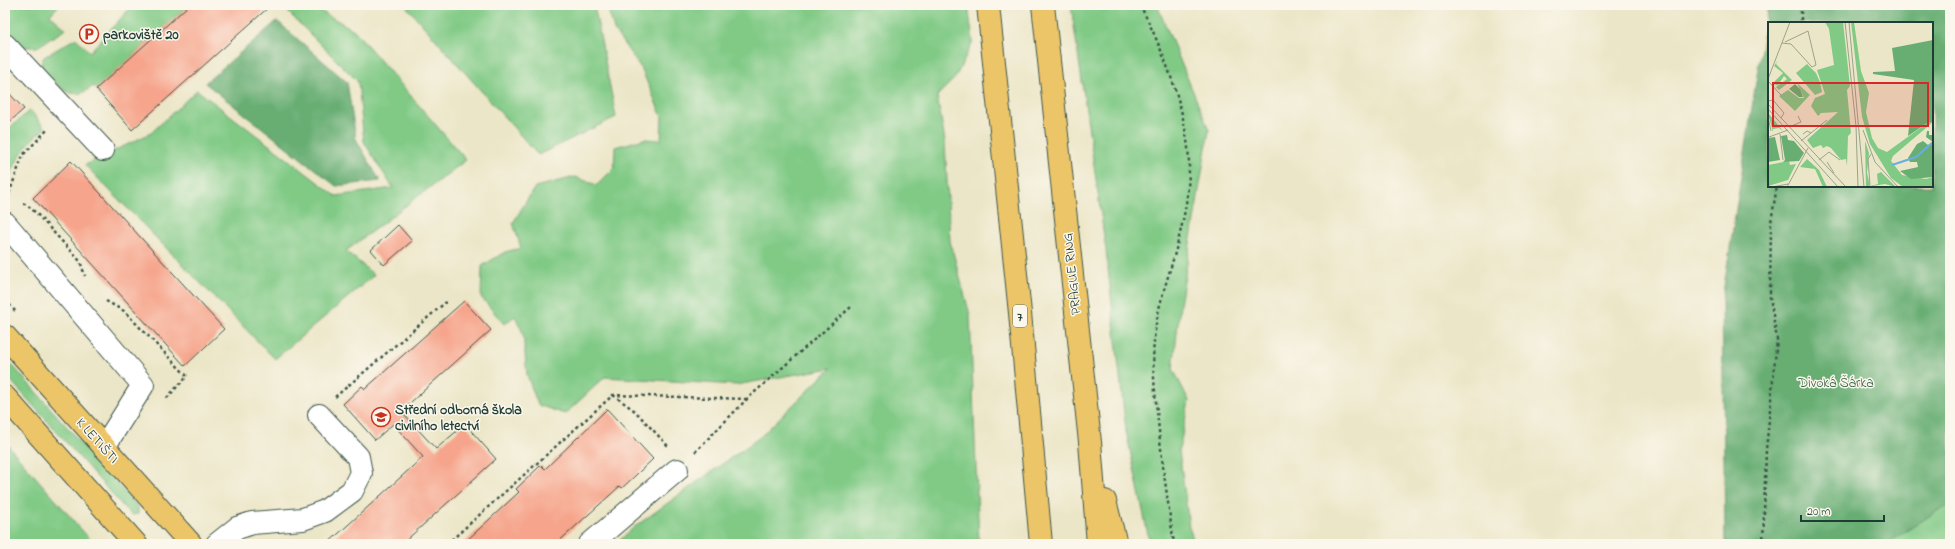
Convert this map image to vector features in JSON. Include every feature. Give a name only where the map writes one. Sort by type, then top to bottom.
[{"type":"main road","name":"7","points":[[988,5],[1020,313],[1040,544]]},
{"type":"main road","name":"PRAGUE RING","points":[[1043,5],[1090,442],[1098,544]]},
{"type":"main road","name":"K LETIŠTI","points":[[5,336],[191,544]]},
{"type":"main road","points":[[5,398],[136,544]]},
{"type":"main road","points":[[1090,442],[1116,544]]},
{"type":"lane","points":[[5,45],[22,62],[70,117],[103,150]]},
{"type":"lane","points":[[5,214],[143,385],[104,447]]},
{"type":"lane","points":[[217,544],[237,528],[278,520],[303,519],[325,511],[352,491],[361,473],[358,457],[319,415]]},
{"type":"lane","points":[[590,544],[677,470]]},
{"type":"path","points":[[1140,5],[1166,61],[1176,92],[1185,130],[1189,165],[1186,206],[1155,330],[1154,358],[1156,400],[1164,476],[1174,544]]},
{"type":"path","points":[[1801,5],[1801,22]]},
{"type":"path","points":[[5,214],[7,195],[23,155],[52,125],[70,117]]},
{"type":"path","points":[[1763,544],[1766,450],[1777,339],[1770,297],[1771,222],[1777,187]]},
{"type":"path","points":[[319,415],[340,391],[446,302]]},
{"type":"path","points":[[677,470],[747,399],[851,307]]},
{"type":"path","points":[[447,544],[612,395],[747,399]]},
{"type":"path","points":[[612,395],[635,411],[667,444],[676,458],[677,470]]},
{"type":"green space","points":[[5,5],[59,5],[50,15],[66,29],[37,47],[24,47],[5,28]]},
{"type":"green space","points":[[133,5],[189,5],[96,89],[93,86],[82,93],[71,93],[61,88],[42,68],[41,63],[44,57],[76,38],[90,52]]},
{"type":"green space","points":[[303,5],[310,5],[354,30],[466,160],[346,251],[374,275],[275,359],[85,165],[151,133],[197,90],[336,196],[393,188],[364,142],[358,82],[288,12]]},
{"type":"green space","points":[[405,5],[594,5],[616,117],[538,155]]},
{"type":"green space","points":[[607,5],[968,5],[973,42],[955,78],[937,96],[945,141],[950,241],[970,315],[979,544],[616,544],[633,528],[760,437],[831,368],[736,385],[605,377],[565,414],[538,405],[527,375],[523,333],[515,316],[504,324],[481,297],[482,266],[505,252],[521,248],[513,223],[535,187],[575,177],[597,185],[614,168],[615,147],[644,139],[661,140],[662,117],[641,68],[614,30]]},
{"type":"green space","points":[[1071,5],[1157,5],[1209,130],[1180,305],[1173,369],[1189,401],[1179,450],[1189,527],[1195,544],[1150,544],[1126,431],[1106,250]]},
{"type":"green space","name":"Divoká Šárka","points":[[1768,5],[1950,5],[1950,504],[1886,544],[1725,544],[1722,299]]},
{"type":"green space","points":[[277,21],[347,82],[356,139],[380,181],[336,186],[205,83]]},
{"type":"green space","points":[[30,110],[45,128],[30,142],[20,155],[5,188],[5,132]]},
{"type":"green space","points":[[5,357],[138,507],[138,514],[132,515],[129,513],[5,374]]},
{"type":"green space","points":[[5,442],[94,544],[5,544]]},
{"type":"green space","points":[[1950,504],[1950,544],[1886,544],[1940,509]]},
{"type":"building","points":[[189,5],[271,5],[132,130],[96,89]]},
{"type":"building","points":[[5,89],[24,109],[5,126]]},
{"type":"building","points":[[71,161],[224,329],[185,366],[33,198]]},
{"type":"building","points":[[398,225],[412,241],[384,265],[371,250]]},
{"type":"building","name":"Střední odborná škola civilního letectví","points":[[464,301],[491,330],[401,411],[436,449],[465,424],[496,459],[402,544],[327,544],[423,457],[393,424],[375,440],[343,404],[362,386],[365,389]]},
{"type":"building","points":[[607,409],[653,459],[622,488],[620,486],[556,544],[464,543],[519,492],[516,489],[541,465],[545,469]]},
{"type":"place","name":"parkoviště 20","points":[[89,34]]},
{"type":"place","name":"Střední odborná škola civilního letectví","points":[[381,417]]}]
